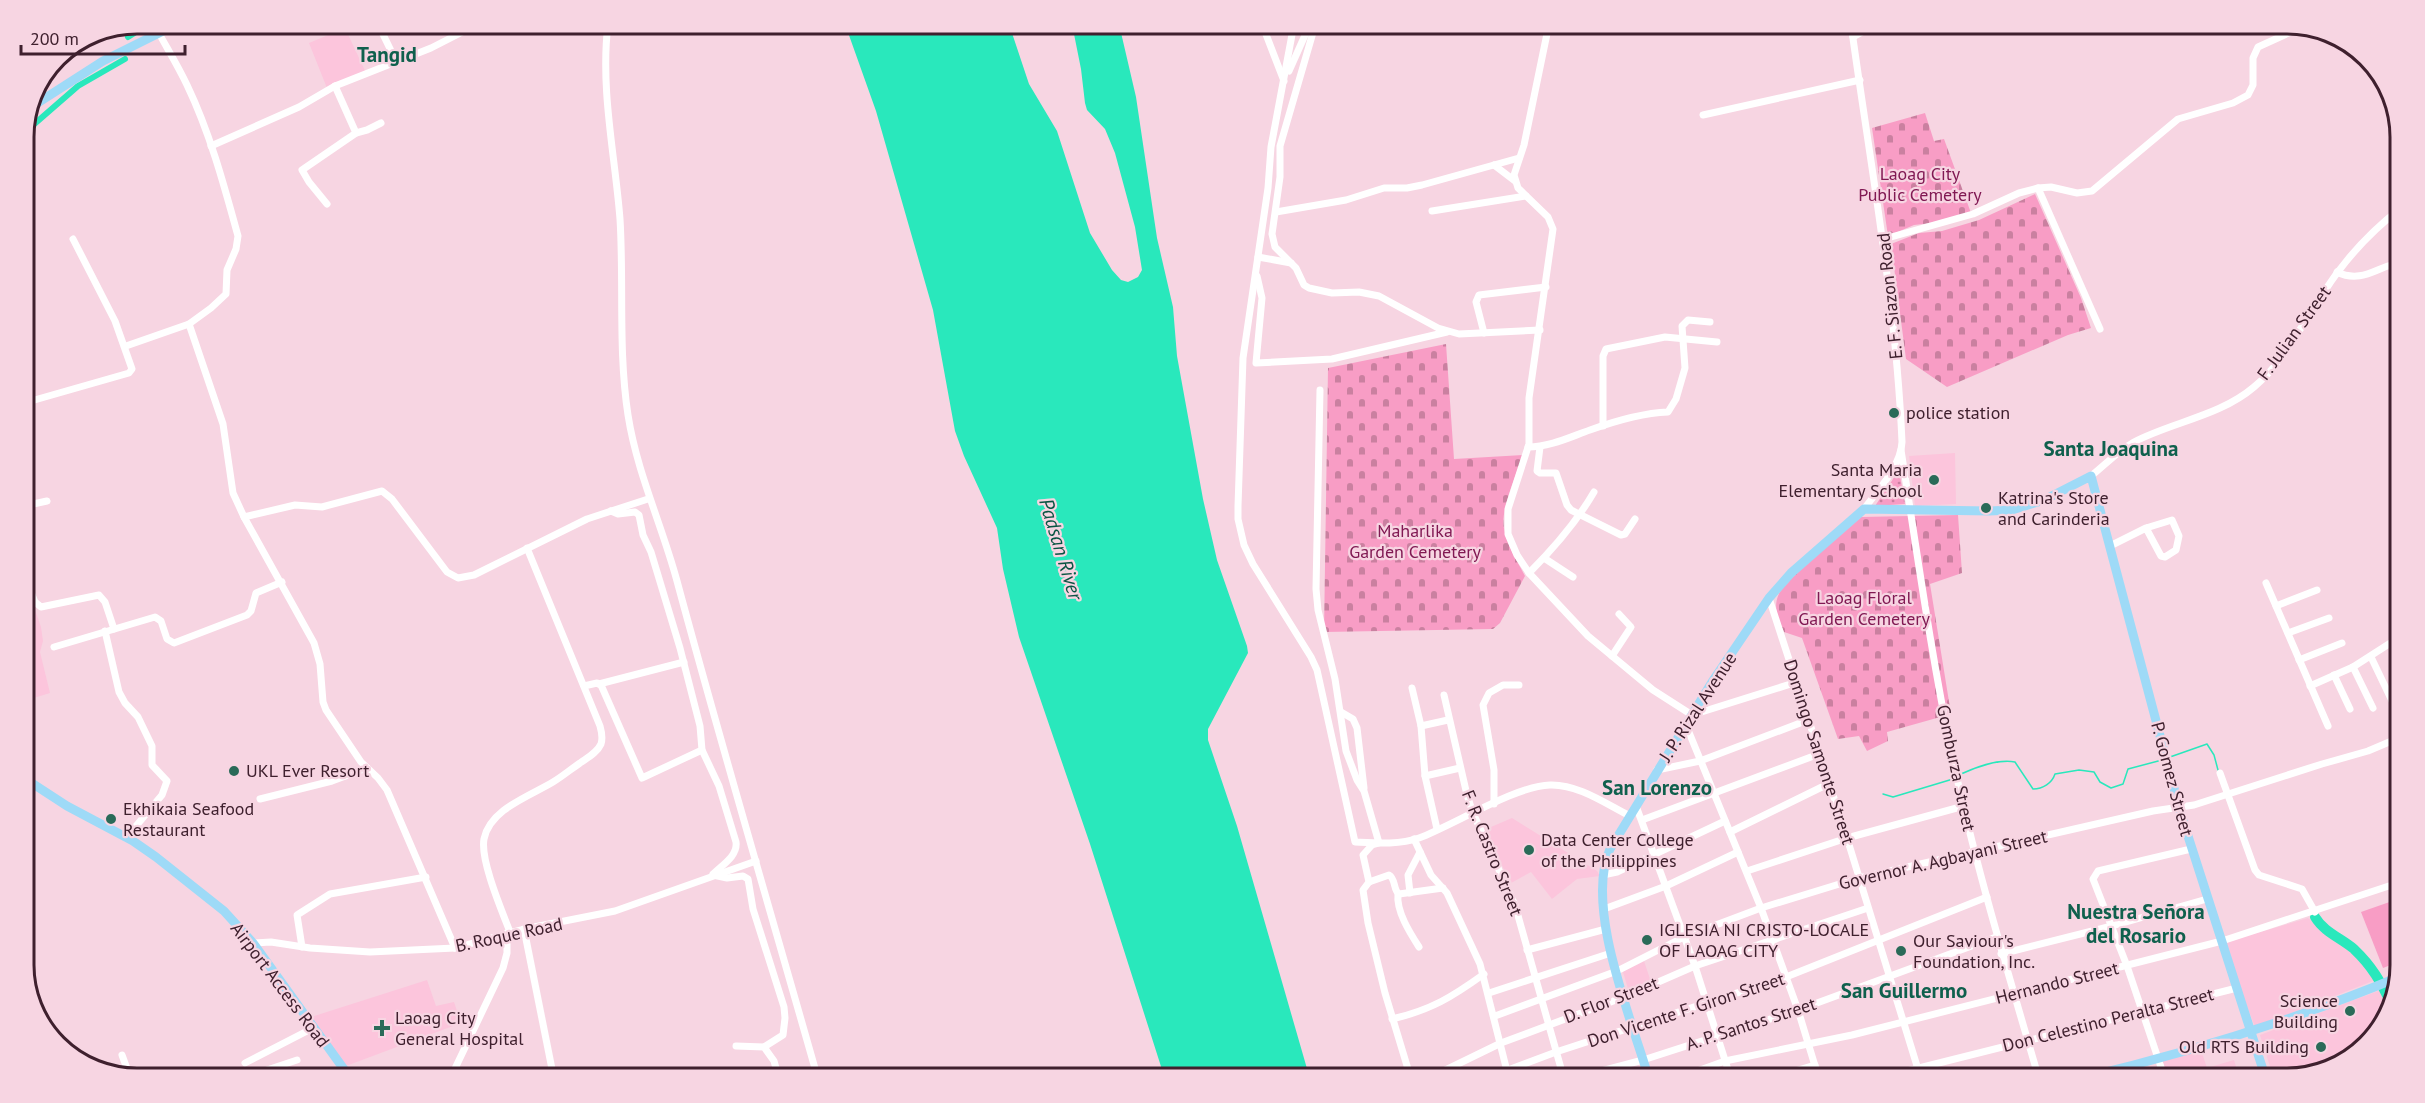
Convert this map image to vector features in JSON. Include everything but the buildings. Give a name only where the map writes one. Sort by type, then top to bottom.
[{"type":"main road","points":[[42,100],[103,61],[157,34]]},
{"type":"main road","name":"F. Julian Street","points":[[1864,509],[2012,510],[2044,500],[2091,476]]},
{"type":"main road","name":"P. Gomez Street","points":[[2091,476],[2179,809],[2263,1069]]},
{"type":"main road","name":"J. P. Rizal Avenue","points":[[1646,1069],[1606,929],[1603,875],[1607,856],[1686,724],[1768,598],[1791,573],[1864,509]]},
{"type":"main road","name":"Airport Access Road","points":[[35,785],[163,861],[229,916],[253,943],[344,1069]]},
{"type":"main road","points":[[2118,1069],[2279,1022],[2389,981]]},
{"type":"street","points":[[126,346],[189,324],[212,308],[226,294],[228,263],[238,244],[238,236],[211,146],[188,87],[160,34]]},
{"type":"street","points":[[383,34],[396,61]]},
{"type":"street","points":[[211,146],[299,107],[335,86],[431,48],[458,34]]},
{"type":"street","points":[[607,34],[605,63],[620,227],[624,379],[631,432],[648,499],[665,539],[724,756],[815,1069]]},
{"type":"street","points":[[1266,34],[1284,81]]},
{"type":"street","points":[[1292,34],[1271,147],[1268,188],[1243,358],[1239,421],[1238,519],[1244,545],[1253,564],[1317,670],[1355,842],[1379,843],[1414,839],[1521,792],[1549,785],[1572,788],[1630,816]]},
{"type":"street","points":[[1284,81],[1308,34]]},
{"type":"street","points":[[1309,34],[1280,146],[1280,177],[1272,240],[1275,247],[1292,263],[1304,285],[1332,293],[1359,292],[1379,296],[1448,332],[1459,334],[1540,330]]},
{"type":"street","points":[[1515,181],[1515,170],[1535,94],[1547,34]]},
{"type":"street","name":"E. F. Siazon Road","points":[[1853,34],[1884,239],[1894,330],[1901,450]]},
{"type":"street","points":[[1853,37],[1859,34]]},
{"type":"street","points":[[1884,239],[1972,214],[2038,188],[2051,187],[2082,193],[2098,187],[2145,148],[2162,130],[2178,119],[2234,103],[2248,95],[2253,85],[2253,58],[2258,47],[2287,34]]},
{"type":"street","points":[[1703,115],[1860,80]]},
{"type":"street","points":[[335,86],[356,132]]},
{"type":"street","points":[[327,204],[302,170],[356,132],[367,130],[381,123]]},
{"type":"street","points":[[1276,212],[1346,200],[1384,188],[1407,188],[1422,185],[1519,158]]},
{"type":"street","points":[[1494,165],[1515,181],[1553,225],[1529,398],[1528,447],[1507,519],[1513,546],[1529,573],[1588,636],[1653,690],[1692,715],[1797,682]]},
{"type":"street","points":[[2038,188],[2100,329]]},
{"type":"street","points":[[1432,211],[1526,196]]},
{"type":"street","name":"F. Julian Street","points":[[2091,476],[2134,442],[2212,411],[2253,389],[2267,375],[2292,342],[2337,272],[2376,228],[2390,217]]},
{"type":"street","points":[[35,400],[129,373],[133,366],[126,346],[73,240]]},
{"type":"street","points":[[1258,257],[1292,263]]},
{"type":"street","points":[[2337,272],[2346,276],[2364,274],[2390,266]]},
{"type":"street","points":[[1256,273],[1261,286],[1262,298],[1256,363],[1332,359],[1448,332]]},
{"type":"street","points":[[1484,333],[1476,302],[1479,295],[1546,287]]},
{"type":"street","points":[[1528,447],[1540,447],[1603,426],[1654,412],[1671,410],[1685,368],[1682,326],[1688,320],[1710,322]]},
{"type":"street","points":[[189,324],[223,424],[230,480],[244,517],[314,643],[320,664],[323,702],[326,710],[367,768],[387,790],[455,948]]},
{"type":"street","points":[[1603,426],[1603,356],[1606,349],[1665,337],[1717,342]]},
{"type":"street","points":[[1320,390],[1316,589],[1318,610],[1335,679],[1346,751],[1357,780],[1364,791]]},
{"type":"street","points":[[1540,447],[1537,471],[1540,473],[1556,472],[1567,505],[1571,510],[1621,535],[1625,534],[1635,519]]},
{"type":"street","points":[[1864,509],[1901,450]]},
{"type":"street","name":"Gomburza Street","points":[[1901,450],[1934,660],[1964,806],[1996,937],[2036,1069]]},
{"type":"street","points":[[244,517],[295,505],[322,507],[379,491],[388,495],[447,572],[458,578],[474,574],[587,519],[648,499]]},
{"type":"street","points":[[1529,573],[1581,514],[1593,492]]},
{"type":"street","points":[[35,504],[47,501]]},
{"type":"street","points":[[611,511],[618,514],[635,512],[639,515],[643,535],[651,552],[684,662],[700,726],[702,750],[719,786],[737,848],[733,855],[712,875]]},
{"type":"street","points":[[2110,546],[2146,528],[2172,520],[2179,536],[2176,550],[2165,557],[2161,556],[2146,528]]},
{"type":"street","points":[[455,1069],[503,968],[507,953],[508,933],[485,856],[484,840],[491,824],[502,812],[557,780],[598,748],[602,733],[527,548]]},
{"type":"street","points":[[1544,558],[1573,577]]},
{"type":"street","points":[[54,646],[155,617],[160,621],[167,639],[174,643],[247,615],[251,611],[256,593],[282,582]]},
{"type":"street","points":[[2266,583],[2328,726]]},
{"type":"street","points":[[2276,606],[2317,590]]},
{"type":"street","points":[[35,602],[41,607],[97,595],[102,596],[114,629]]},
{"type":"street","name":"Domingo Samonte Street","points":[[1768,598],[1797,682],[1917,1068]]},
{"type":"street","points":[[1611,656],[1631,627],[1619,614]]},
{"type":"street","points":[[2288,633],[2329,618]]},
{"type":"street","points":[[105,632],[119,692],[125,703],[138,717],[150,740],[152,765],[167,781],[162,795],[126,838]]},
{"type":"street","points":[[2299,660],[2342,643]]},
{"type":"street","points":[[2310,686],[2353,667],[2390,643]]},
{"type":"street","points":[[2371,657],[2390,697]]},
{"type":"street","points":[[584,686],[684,662]]},
{"type":"street","points":[[2353,667],[2373,708]]},
{"type":"street","points":[[2334,675],[2350,709]]},
{"type":"street","points":[[599,684],[642,777],[702,750]]},
{"type":"street","points":[[1494,804],[1494,770],[1483,705],[1489,693],[1503,686],[1519,685]]},
{"type":"street","points":[[1412,688],[1421,726],[1425,776],[1437,829]]},
{"type":"street","name":"F. R. Castro Street","points":[[1444,695],[1448,720],[1473,813],[1509,889],[1561,1069]]},
{"type":"street","points":[[1341,712],[1353,720],[1357,728],[1364,791],[1379,843]]},
{"type":"street","points":[[1421,726],[1448,720]]},
{"type":"street","points":[[1658,770],[1700,761],[1808,720]]},
{"type":"street","points":[[1686,724],[1773,939],[1816,1069]]},
{"type":"street","name":"Governor A. Agbayani Street","points":[[1495,1016],[1617,971],[1684,938],[1761,908],[1859,878],[2153,811],[2179,809],[2368,751],[2390,742]]},
{"type":"street","points":[[1642,820],[1819,754]]},
{"type":"street","points":[[260,799],[332,781],[367,768]]},
{"type":"street","points":[[1425,776],[1460,768]]},
{"type":"street","points":[[2220,773],[2255,870],[2259,875],[2302,889],[2315,912]]},
{"type":"street","points":[[1730,832],[1828,784]]},
{"type":"street","points":[[1636,806],[1695,966],[1728,1069]]},
{"type":"street","points":[[1747,871],[1846,838],[1964,806]]},
{"type":"street","points":[[1603,875],[1617,872],[1725,821]]},
{"type":"street","points":[[1414,839],[1431,875],[1443,888],[1461,922],[1484,974],[1506,1069]]},
{"type":"street","points":[[1379,843],[1362,855],[1369,882],[1363,893],[1392,1019],[1408,1069]]},
{"type":"street","points":[[2162,1069],[2127,966],[2093,879],[2098,871],[2191,849]]},
{"type":"street","points":[[1410,893],[1408,875],[1420,852]]},
{"type":"street","points":[[1604,909],[1666,886],[1738,852]]},
{"type":"street","name":"B. Roque Road","points":[[253,943],[271,942],[370,952],[455,948],[524,929],[615,911],[756,861]]},
{"type":"street","points":[[712,875],[727,878],[743,876],[748,879],[753,909],[767,948],[785,1018],[783,1035],[764,1047],[736,1046]]},
{"type":"street","points":[[1369,882],[1390,876],[1406,923],[1419,947]]},
{"type":"street","points":[[302,946],[297,915],[322,897],[426,877]]},
{"type":"street","name":"Hernando Street","points":[[1703,1069],[1725,1061],[1904,1023],[2013,993],[2222,941],[2390,886]]},
{"type":"street","points":[[1398,894],[1443,888]]},
{"type":"street","name":"Don Vicente F. Giron Street","points":[[1506,1069],[1786,977],[1987,897]]},
{"type":"street","points":[[2001,954],[2112,927],[2207,899]]},
{"type":"street","name":"D. Flor Street","points":[[1448,1069],[1501,1043],[1624,997],[1695,966],[1868,908]]},
{"type":"street","points":[[524,929],[552,1069]]},
{"type":"street","points":[[1527,950],[1606,929]]},
{"type":"street","name":"A. P. Santos Street","points":[[1609,1069],[1798,1010],[1996,937]]},
{"type":"street","points":[[1489,993],[1611,952]]},
{"type":"street","points":[[1392,1019],[1421,1012],[1440,1004],[1484,974]]},
{"type":"street","name":"Don Celestino Peralta Street","points":[[1913,1069],[2237,988]]},
{"type":"street","points":[[245,1063],[313,1028]]},
{"type":"street","points":[[764,1047],[774,1061],[776,1069]]},
{"type":"street","points":[[122,1055],[127,1068]]},
{"type":"street","points":[[270,1069],[297,1060]]},
{"type":"street","points":[[1802,1069],[1815,1065]]},
{"type":"shaded area","points":[[331,34],[348,34],[367,75],[329,93],[309,43]]},
{"type":"shaded area","name":"Santa Maria Elementary School","points":[[1955,453],[1956,504],[1915,506],[1909,456]]},
{"type":"shaded area","points":[[35,610],[41,627],[43,641],[40,652],[50,693],[35,698]]},
{"type":"shaded area","name":"Data Center College of the Philippines","points":[[1512,818],[1597,871],[1600,876],[1577,879],[1552,899],[1531,872],[1511,883],[1484,830]]},
{"type":"shaded area","points":[[2308,918],[2366,964],[2378,979],[2255,1027],[2223,943]]},
{"type":"shaded area","points":[[1644,961],[1651,982],[1629,992],[1623,972]]},
{"type":"shaded area","name":"Laoag City General Hospital","points":[[427,980],[436,1006],[454,1002],[461,1023],[346,1066],[308,1018]]},
{"type":"shaded area","points":[[2381,990],[2385,1000],[2373,1023],[2355,1043],[2333,1058],[2307,1067],[2271,1069],[2260,1035]]},
{"type":"shaded area","points":[[2200,1047],[2207,1068],[2234,1060],[2237,1069],[2165,1069],[2162,1059]]},
{"type":"green space","name":"Laoag City Public Cemetery","points":[[1925,113],[1934,141],[1944,139],[1971,213],[1941,222],[1914,225],[1888,236],[1872,128]]},
{"type":"green space","points":[[2035,194],[2081,298],[2091,328],[2068,335],[1947,387],[1906,359],[1891,244],[1919,233],[1942,231],[1979,220]]},
{"type":"green space","name":"Maharlika Garden Cemetery","points":[[1446,344],[1454,459],[1523,455],[1513,481],[1503,520],[1507,541],[1525,576],[1500,623],[1493,629],[1324,632],[1328,368]]},
{"type":"green space","points":[[1899,470],[1905,504],[1875,506]]},
{"type":"green space","name":"Laoag Floral Garden Cemetery","points":[[1958,515],[1962,573],[1930,584],[1951,714],[1887,732],[1888,741],[1867,751],[1859,736],[1838,739],[1802,638],[1784,632],[1780,623],[1776,610],[1778,596],[1791,579],[1861,517]]},
{"type":"green space","points":[[2390,902],[2390,965],[2383,968],[2361,912]]},
{"type":"water","name":"Padsan River","points":[[849,34],[1012,34],[1029,84],[1057,131],[1090,233],[1112,270],[1121,280],[1128,282],[1138,277],[1142,270],[1135,227],[1115,153],[1105,129],[1087,110],[1074,34],[1121,34],[1136,97],[1157,238],[1173,307],[1177,356],[1203,499],[1217,560],[1248,653],[1208,729],[1208,740],[1237,826],[1307,1069],[1162,1069],[1090,844],[1019,637],[1003,569],[997,528],[955,431],[933,310],[876,111]]},
{"type":"waterway","points":[[128,37],[132,34]]},
{"type":"waterway","points":[[36,122],[78,86],[125,59]]},
{"type":"waterway","points":[[2170,757],[2207,744],[2214,755],[2218,770]]},
{"type":"waterway","points":[[1961,774],[1988,764],[2009,761],[2015,762],[2033,789],[2047,785],[2055,774],[2079,770],[2094,772],[2100,782],[2111,788],[2123,784],[2128,769],[2162,760]]},
{"type":"waterway","points":[[1883,794],[1893,797],[1953,779]]},
{"type":"waterway","points":[[2315,917],[2323,927],[2354,949],[2372,969],[2386,994]]},
{"type":"place","name":"police station","points":[[1894,413]]},
{"type":"place","name":"Santa Maria Elementary School","points":[[1934,480]]},
{"type":"place","name":"Katrina's Store and Carinderia","points":[[1986,508]]},
{"type":"place","name":"UKL Ever Resort","points":[[234,771]]},
{"type":"place","name":"Ekhikaia Seafood Restaurant","points":[[111,819]]},
{"type":"place","name":"Data Center College of the Philippines","points":[[1529,850]]},
{"type":"place","name":"IGLESIA NI CRISTO-LOCALE OF LAOAG CITY","points":[[1647,940]]},
{"type":"place","name":"Our Saviour's Foundation, Inc.","points":[[1901,951]]},
{"type":"place","name":"Science Building","points":[[2350,1011]]},
{"type":"place","name":"Laoag City General Hospital","points":[[382,1028]]},
{"type":"place","name":"Old RTS Building","points":[[2321,1047]]},
{"type":"district","name":"Tangid","points":[[387,55]]},
{"type":"district","name":"Santa Joaquina","points":[[2111,449]]},
{"type":"district","name":"San Lorenzo","points":[[1657,788]]},
{"type":"district","name":"Nuestra Señora del Rosario","points":[[2136,924]]},
{"type":"district","name":"San Guillermo","points":[[1904,991]]}]
